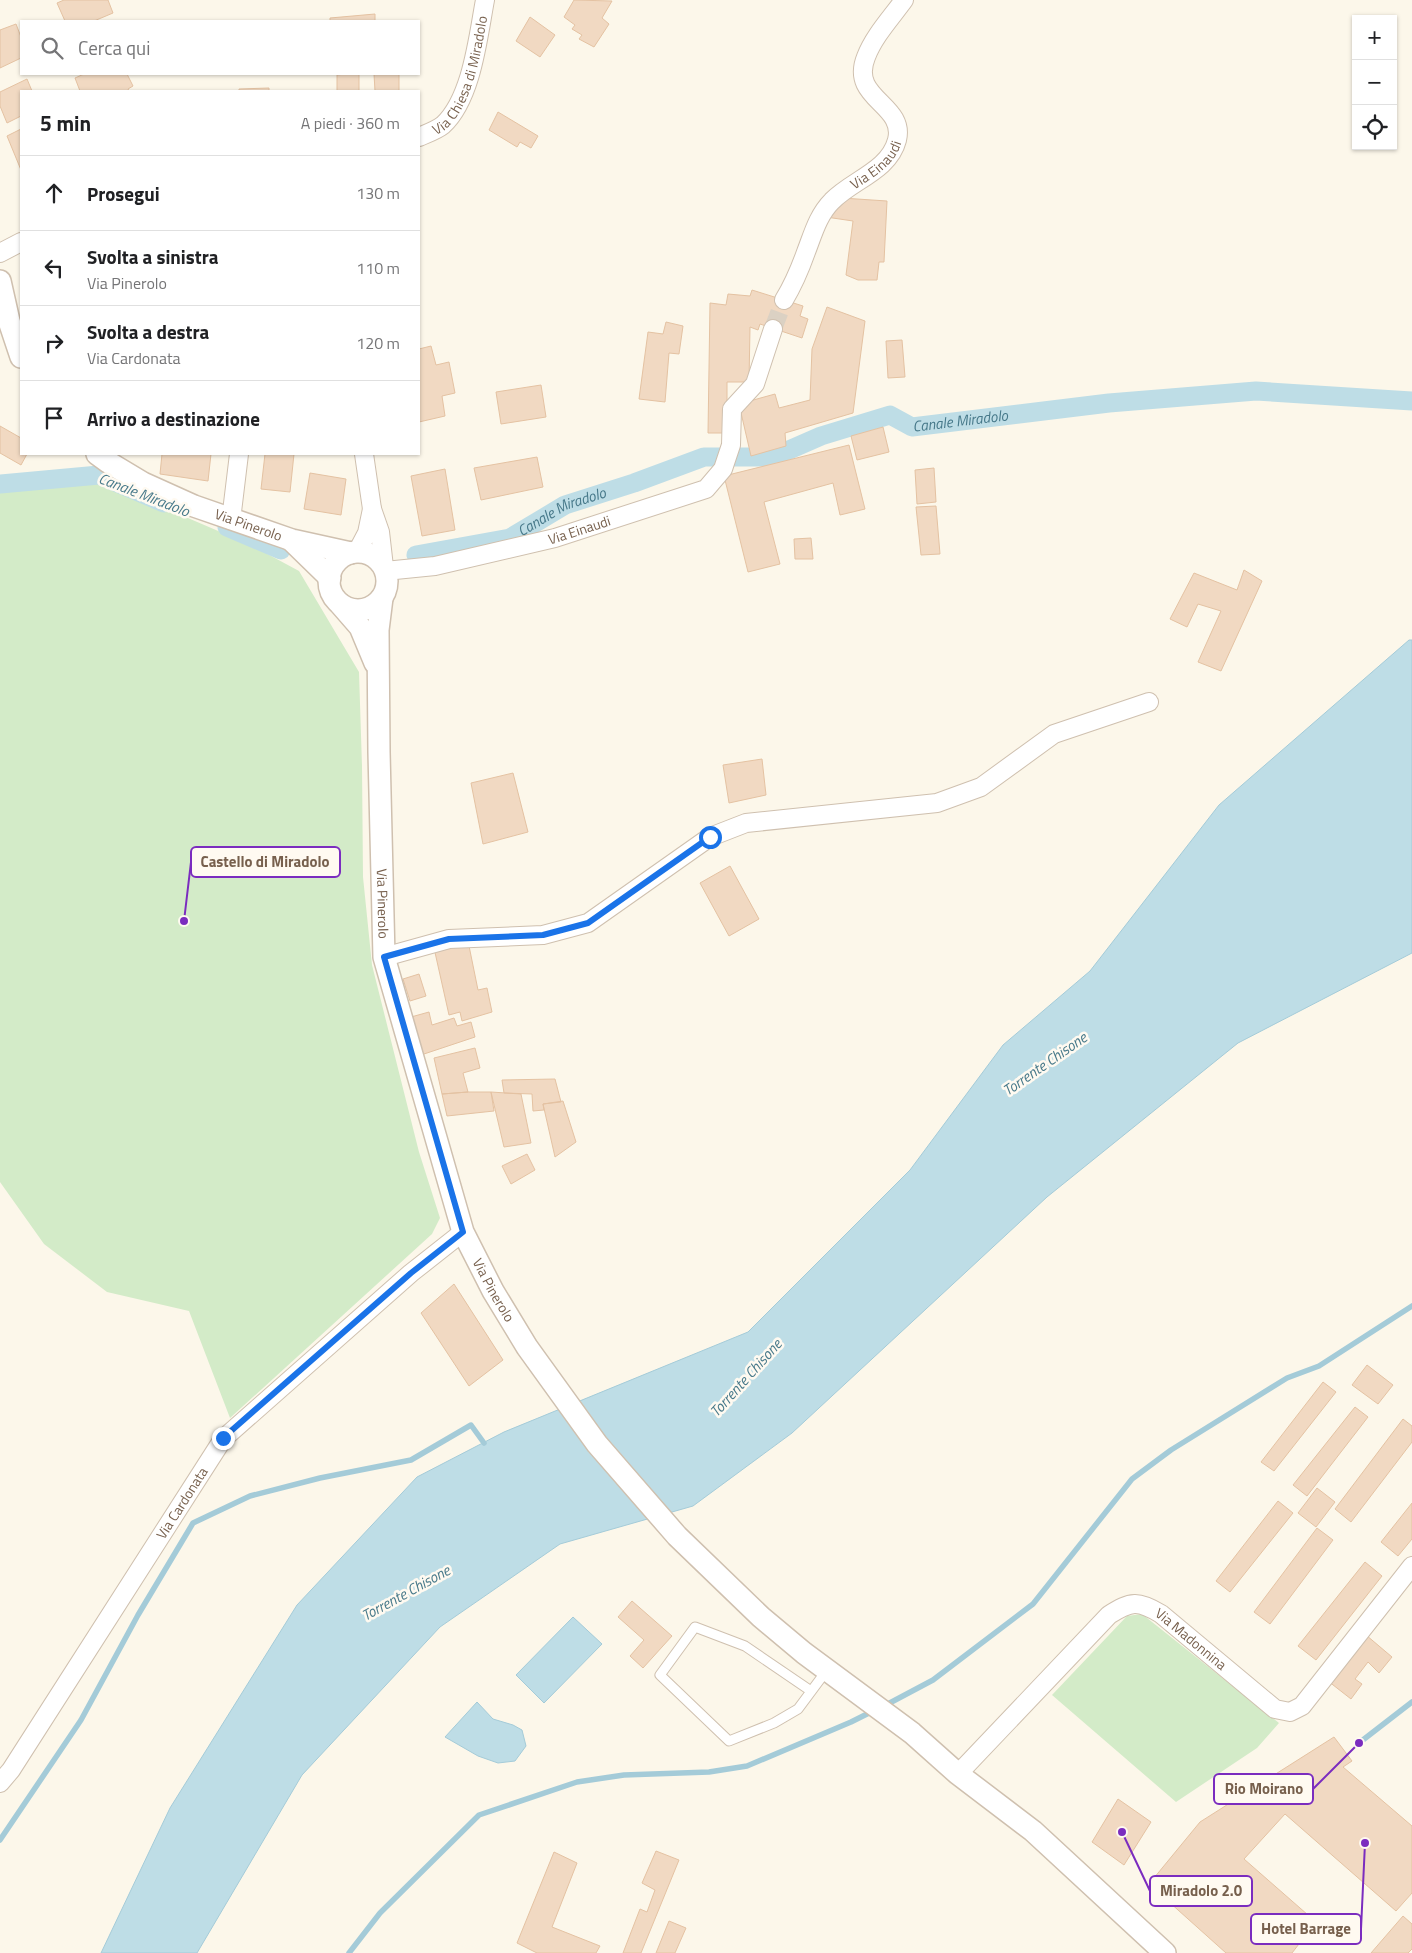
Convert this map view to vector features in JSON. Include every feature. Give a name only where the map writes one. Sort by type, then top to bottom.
[{"type":"street","name":"Via Chiesa di Miradolo","points":[[420,137],[442,126],[459,103],[471,70],[485,0]]},
{"type":"street","name":"Via Einaudi","points":[[784,300],[792,286],[821,215],[830,202],[843,190],[876,169],[895,147],[898,137],[897,124],[891,114],[864,84],[862,72],[865,58],[872,43],[904,0]]},
{"type":"street","points":[[0,253],[20,243]]},
{"type":"street","points":[[0,281],[4,325],[20,355]]},
{"type":"street","name":"Via Einaudi","points":[[385,569],[435,566],[555,538],[706,490],[715,481],[726,462],[730,445],[732,409],[754,384],[773,329]]},
{"type":"street","name":"Via Pinerolo","points":[[98,455],[143,483],[231,520],[292,540],[354,553]]},
{"type":"street","points":[[231,520],[239,455]]},
{"type":"street","points":[[364,455],[372,509],[380,532],[388,584],[382,598],[376,604],[367,609],[358,610],[340,604],[330,588],[330,578],[336,562],[354,553],[367,533],[372,509]]},
{"type":"street","name":"Via Pinerolo","points":[[292,540],[330,578]]},
{"type":"street","points":[[354,553],[373,556],[385,569]]},
{"type":"street","name":"Via Pinerolo","points":[[382,598],[378,630],[378,672],[384,957],[463,1232],[493,1291],[528,1347],[597,1444],[677,1536],[761,1617],[844,1683],[912,1732],[958,1774],[1033,1830],[1165,1953]]},
{"type":"street","name":"Via Pinerolo","points":[[340,604],[360,627],[378,672]]},
{"type":"street","points":[[384,957],[449,939],[543,935],[588,923],[710,837],[746,823],[936,803],[981,787],[1054,734],[1149,702]]},
{"type":"street","name":"Via Cardonata","points":[[0,1783],[11,1770],[223,1438],[411,1273],[463,1232]]},
{"type":"street","name":"Via Madonnina","points":[[958,1774],[1109,1615],[1126,1604],[1145,1605],[1161,1614],[1276,1709],[1290,1712],[1302,1706],[1412,1566]]},
{"type":"lane","points":[[811,1691],[745,1646],[695,1627],[660,1674],[728,1741],[774,1724],[798,1709],[827,1670]]},
{"type":"green space","points":[[99,480],[251,545],[299,571],[359,672],[363,877],[372,965],[419,1152],[440,1218],[432,1234],[230,1418],[189,1311],[107,1292],[44,1244],[0,1182],[0,490]]},
{"type":"green space","points":[[1142,1614],[1279,1723],[1257,1748],[1176,1802],[1052,1695],[1127,1616]]},
{"type":"water","name":"Torrente Chisone","points":[[1409,640],[1412,640],[1412,953],[1238,1043],[1047,1197],[792,1433],[693,1506],[560,1544],[440,1627],[302,1775],[197,1953],[101,1953],[170,1808],[297,1605],[417,1477],[504,1432],[748,1332],[910,1170],[1003,1045],[1090,971],[1219,805]]},
{"type":"water","points":[[573,1617],[602,1644],[544,1703],[516,1675]]},
{"type":"water","points":[[477,1702],[493,1719],[522,1730],[526,1746],[515,1761],[498,1763],[478,1756],[445,1737]]},
{"type":"building","points":[[64,0],[108,0],[113,13],[96,20],[65,20],[57,3]]},
{"type":"building","points":[[574,0],[612,1],[602,18],[609,24],[594,47],[579,39],[582,35],[572,29],[575,25],[564,17]]},
{"type":"building","points":[[375,14],[375,20],[330,20],[330,18]]},
{"type":"building","points":[[530,17],[555,35],[540,57],[516,41]]},
{"type":"building","points":[[16,24],[20,34],[20,58],[0,68],[0,30]]},
{"type":"building","points":[[82,75],[128,75],[133,86],[128,90],[80,90],[75,78]]},
{"type":"building","points":[[337,75],[359,75],[359,90],[337,90]]},
{"type":"building","points":[[374,75],[399,75],[399,90],[375,90]]},
{"type":"building","points":[[27,79],[32,90],[20,90],[20,116],[7,123],[0,106],[0,92]]},
{"type":"building","points":[[269,88],[269,90],[239,90]]},
{"type":"building","points":[[498,112],[538,136],[531,148],[520,142],[517,147],[489,130]]},
{"type":"building","points":[[20,130],[20,168],[7,136]]},
{"type":"building","points":[[842,198],[887,201],[884,262],[879,262],[877,280],[858,280],[846,275],[853,221],[826,217]]},
{"type":"building","points":[[752,290],[803,306],[800,316],[808,319],[802,338],[760,324],[758,330],[750,327],[749,382],[727,382],[727,433],[708,433],[710,303],[726,305],[728,294],[750,296]]},
{"type":"building","points":[[827,307],[865,321],[853,413],[785,433],[786,446],[751,456],[739,404],[775,394],[779,408],[810,400],[812,349]]},
{"type":"building","points":[[666,322],[683,326],[679,354],[669,353],[665,402],[639,399],[648,332],[663,334]]},
{"type":"building","points":[[902,340],[905,377],[888,378],[886,341]]},
{"type":"building","points":[[431,346],[436,365],[449,362],[455,393],[442,396],[445,416],[420,422],[420,349]]},
{"type":"building","points":[[541,385],[546,417],[501,424],[496,392]]},
{"type":"building","points":[[0,426],[20,437],[20,455],[26,455],[21,465],[0,453]]},
{"type":"building","points":[[883,427],[889,452],[857,460],[851,436]]},
{"type":"building","points":[[849,445],[865,509],[840,515],[833,483],[764,502],[780,564],[748,572],[724,476]]},
{"type":"building","points":[[162,455],[211,455],[208,481],[160,474]]},
{"type":"building","points":[[265,455],[294,455],[290,492],[261,489]]},
{"type":"building","points":[[537,457],[543,487],[481,500],[474,468]]},
{"type":"building","points":[[934,468],[936,502],[917,504],[915,470]]},
{"type":"building","points":[[445,469],[455,530],[422,536],[411,476]]},
{"type":"building","points":[[310,473],[346,479],[341,515],[304,509]]},
{"type":"building","points":[[936,506],[940,554],[921,555],[916,507]]},
{"type":"building","points":[[811,538],[813,559],[795,559],[794,539]]},
{"type":"building","points":[[1244,570],[1262,581],[1221,671],[1198,662],[1221,611],[1198,604],[1187,627],[1170,619],[1194,573],[1237,590]]},
{"type":"building","points":[[762,759],[766,795],[729,803],[723,765]]},
{"type":"building","points":[[513,773],[528,832],[483,844],[471,783]]},
{"type":"building","points":[[730,866],[759,919],[729,936],[700,883]]},
{"type":"building","points":[[468,941],[478,990],[487,988],[492,1012],[462,1021],[460,1012],[449,1015],[434,948]]},
{"type":"building","points":[[419,974],[426,996],[410,1001],[403,979]]},
{"type":"building","points":[[429,1012],[432,1025],[454,1018],[457,1026],[471,1022],[475,1037],[421,1055],[411,1017]]},
{"type":"building","points":[[475,1048],[480,1068],[463,1073],[468,1092],[442,1094],[434,1058]]},
{"type":"building","points":[[555,1079],[561,1102],[543,1104],[544,1110],[533,1111],[532,1094],[504,1093],[502,1080]]},
{"type":"building","points":[[491,1092],[494,1111],[447,1116],[442,1094]]},
{"type":"building","points":[[491,1092],[521,1094],[531,1143],[504,1147]]},
{"type":"building","points":[[563,1101],[576,1142],[555,1157],[543,1104]]},
{"type":"building","points":[[527,1154],[535,1170],[511,1184],[502,1166]]},
{"type":"building","points":[[454,1284],[503,1360],[469,1386],[421,1313]]},
{"type":"building","points":[[1367,1365],[1393,1385],[1378,1404],[1352,1385]]},
{"type":"building","points":[[1323,1382],[1336,1392],[1274,1471],[1261,1462]]},
{"type":"building","points":[[1355,1407],[1368,1417],[1307,1496],[1293,1485]]},
{"type":"building","points":[[1403,1419],[1412,1426],[1412,1442],[1351,1522],[1335,1509]]},
{"type":"building","points":[[1317,1488],[1335,1502],[1316,1527],[1298,1513]]},
{"type":"building","points":[[1278,1501],[1293,1513],[1230,1592],[1216,1581]]},
{"type":"building","points":[[1412,1503],[1412,1539],[1398,1556],[1381,1542]]},
{"type":"building","points":[[1317,1528],[1333,1540],[1270,1624],[1254,1612]]},
{"type":"building","points":[[1365,1562],[1382,1576],[1316,1660],[1298,1646]]},
{"type":"building","points":[[632,1601],[672,1636],[643,1668],[630,1656],[644,1640],[618,1617]]},
{"type":"building","points":[[1366,1635],[1392,1657],[1379,1673],[1368,1662],[1355,1679],[1362,1684],[1351,1699],[1328,1681]]},
{"type":"building","points":[[1334,1737],[1352,1761],[1343,1767],[1412,1826],[1412,1893],[1396,1911],[1285,1814],[1244,1859],[1316,1922],[1292,1953],[1226,1953],[1149,1884],[1200,1822]]},
{"type":"building","points":[[1118,1799],[1151,1822],[1124,1865],[1092,1842]]},
{"type":"building","points":[[656,1851],[679,1860],[641,1953],[623,1953],[640,1909],[647,1912],[655,1890],[642,1883]]},
{"type":"building","points":[[554,1852],[577,1863],[552,1927],[600,1946],[596,1953],[537,1953],[517,1943]]},
{"type":"building","points":[[1403,1916],[1412,1924],[1412,1949],[1408,1953],[1371,1953]]},
{"type":"building","points":[[669,1921],[686,1928],[675,1953],[656,1953]]},
{"type":"waterway","name":"Canale Miradolo","points":[[416,555],[510,538],[565,505],[634,483],[704,457],[773,457],[821,436],[890,415],[912,427],[1109,403],[1256,391],[1412,401]]},
{"type":"waterway","name":"Canale Miradolo","points":[[0,484],[99,475],[164,503]]},
{"type":"waterway","name":"Canale Miradolo","points":[[227,527],[281,550]]},
{"type":"waterway","points":[[884,1706],[933,1680],[1033,1604],[1132,1479],[1171,1450],[1287,1378],[1319,1366],[1412,1306]]},
{"type":"waterway","points":[[0,1840],[81,1720],[138,1615],[193,1523],[250,1496],[320,1478],[411,1460],[471,1425],[484,1443]]},
{"type":"waterway","points":[[1359,1743],[1412,1702]]},
{"type":"waterway","points":[[349,1953],[380,1913],[479,1815],[577,1782],[624,1775],[709,1772],[747,1766],[873,1711]]},
{"type":"tunnel","points":[[773,329],[784,300]]},
{"type":"place","name":"Castello di Miradolo","points":[[184,921]]},
{"type":"place","name":"Rio Moirano","points":[[1359,1743]]},
{"type":"place","name":"Miradolo 2.0","points":[[1122,1832]]},
{"type":"place","name":"Hotel Barrage","points":[[1365,1843]]},
{"type":"route","points":[[223,1438],[411,1273],[463,1232],[384,957],[449,939],[543,935],[588,923],[710,837]]}]
